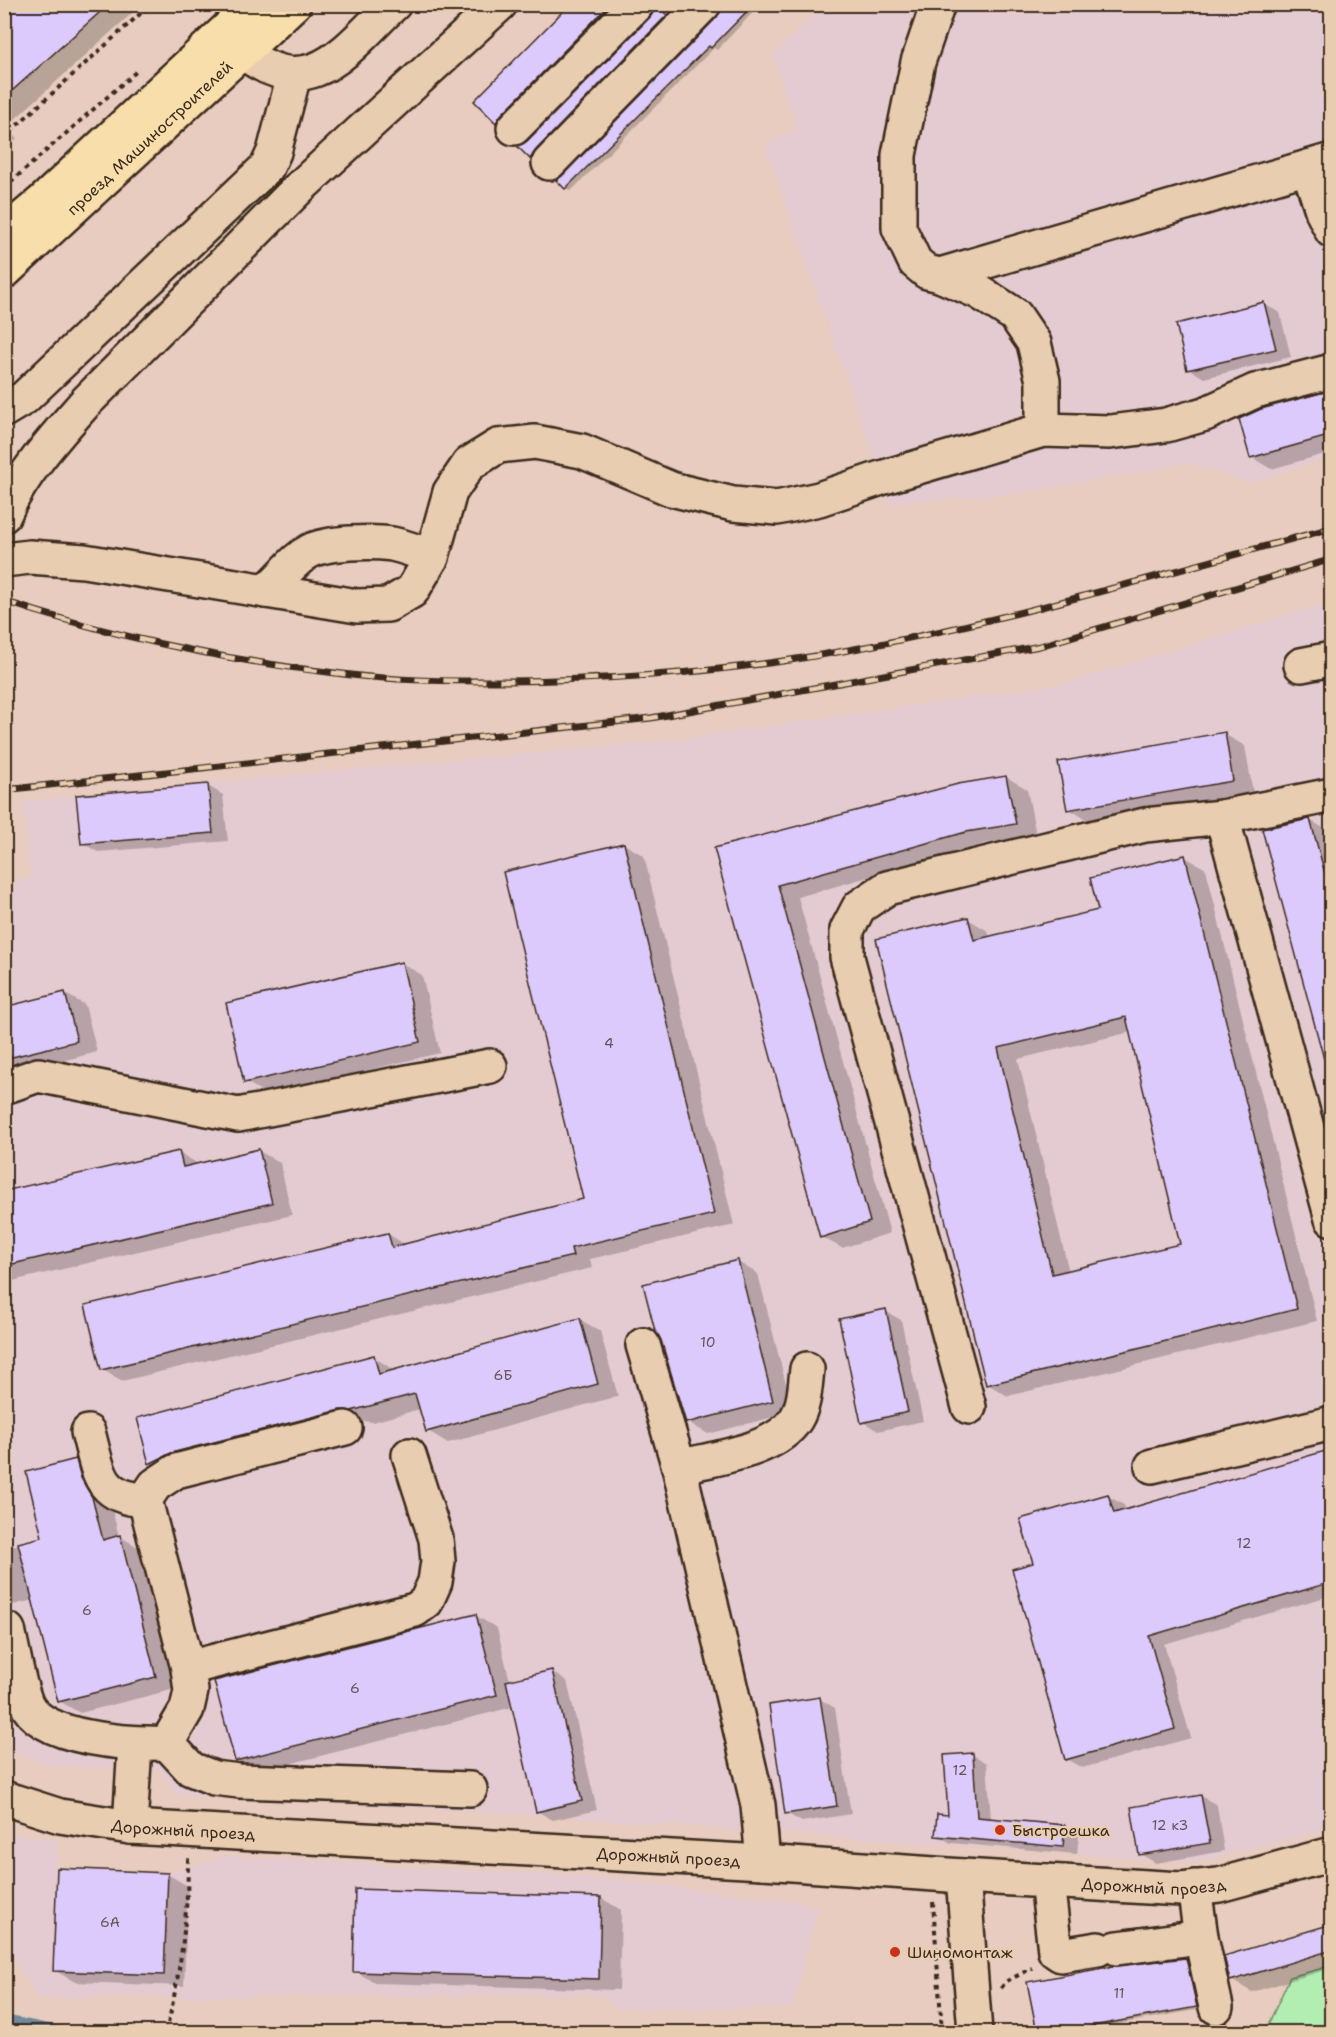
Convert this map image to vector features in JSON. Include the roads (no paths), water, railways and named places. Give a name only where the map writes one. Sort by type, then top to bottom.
[{"type":"main road","name":"проезд Машиностроителей","points":[[4,272],[235,41],[254,4]]},
{"type":"main road","name":"проезд Машиностроителей","points":[[4,234],[235,41],[294,4]]},
{"type":"street","points":[[235,41],[259,64],[274,71],[294,75],[315,72],[340,56],[394,4]]},
{"type":"street","points":[[4,515],[56,435],[86,402],[298,189],[500,4]]},
{"type":"street","points":[[514,128],[637,4]]},
{"type":"street","points":[[939,4],[918,62],[899,154],[899,228],[915,262],[927,272],[940,275],[979,292],[1015,315],[1034,343],[1043,381],[1043,430]]},
{"type":"street","points":[[549,163],[694,8]]},
{"type":"street","points":[[4,410],[24,398],[267,167],[274,152],[294,75]]},
{"type":"street","points":[[940,275],[1320,164],[1323,213],[1332,231]]},
{"type":"street","points":[[4,560],[30,557],[84,561],[357,606],[388,605],[412,591],[432,557],[450,492],[469,464],[498,446],[535,442],[582,451],[670,489],[733,504],[777,508],[819,499],[881,478],[1043,430],[1110,432],[1166,425],[1205,414],[1255,391],[1332,371]]},
{"type":"street","points":[[265,591],[278,582],[310,550],[336,544],[390,544],[432,557]]},
{"type":"street","points":[[969,1407],[847,957],[847,930],[859,908],[887,888],[1144,825],[1222,817],[1332,795]]},
{"type":"street","points":[[1222,817],[1332,1219]]},
{"type":"street","points":[[4,1087],[38,1075],[238,1115],[490,1066]]},
{"type":"street","points":[[644,1345],[679,1467],[758,1805],[763,1862]]},
{"type":"street","points":[[679,1467],[766,1444],[785,1433],[797,1417],[805,1395],[807,1369]]},
{"type":"street","points":[[1152,1466],[1332,1423]]},
{"type":"street","points":[[130,1827],[151,1744],[187,1709],[191,1691],[188,1668],[145,1500],[155,1485],[176,1471],[345,1428]]},
{"type":"street","points":[[88,1432],[101,1478],[110,1491],[127,1499],[145,1500]]},
{"type":"street","points":[[188,1668],[415,1610],[426,1602],[435,1582],[438,1561],[436,1539],[409,1455]]},
{"type":"street","points":[[8,1630],[27,1704],[40,1720],[62,1732],[151,1744],[191,1769],[214,1778],[239,1781],[470,1789]]},
{"type":"street","name":"Дорожный проезд","points":[[4,1798],[60,1816],[130,1827],[188,1831],[383,1853],[763,1862],[1181,1888],[1219,1885],[1332,1854]]},
{"type":"street","points":[[948,1875],[975,2032]]},
{"type":"street","points":[[1047,1881],[1055,1951],[1061,1955],[1201,1937]]},
{"type":"street","points":[[1194,1887],[1201,1937],[1216,2007]]},
{"type":"waterway","points":[[4,2019],[68,2032]]},
{"type":"railway","points":[[4,601],[87,626],[172,646],[300,669],[424,680],[506,681],[613,678],[755,665],[927,634],[1063,602],[1332,528]]},
{"type":"railway","points":[[4,790],[651,718],[1040,646],[1332,559]]},
{"type":"place","name":"Быстроешка","points":[[1000,1830]]},
{"type":"place","name":"Шиномонтаж","points":[[895,1952]]}]
